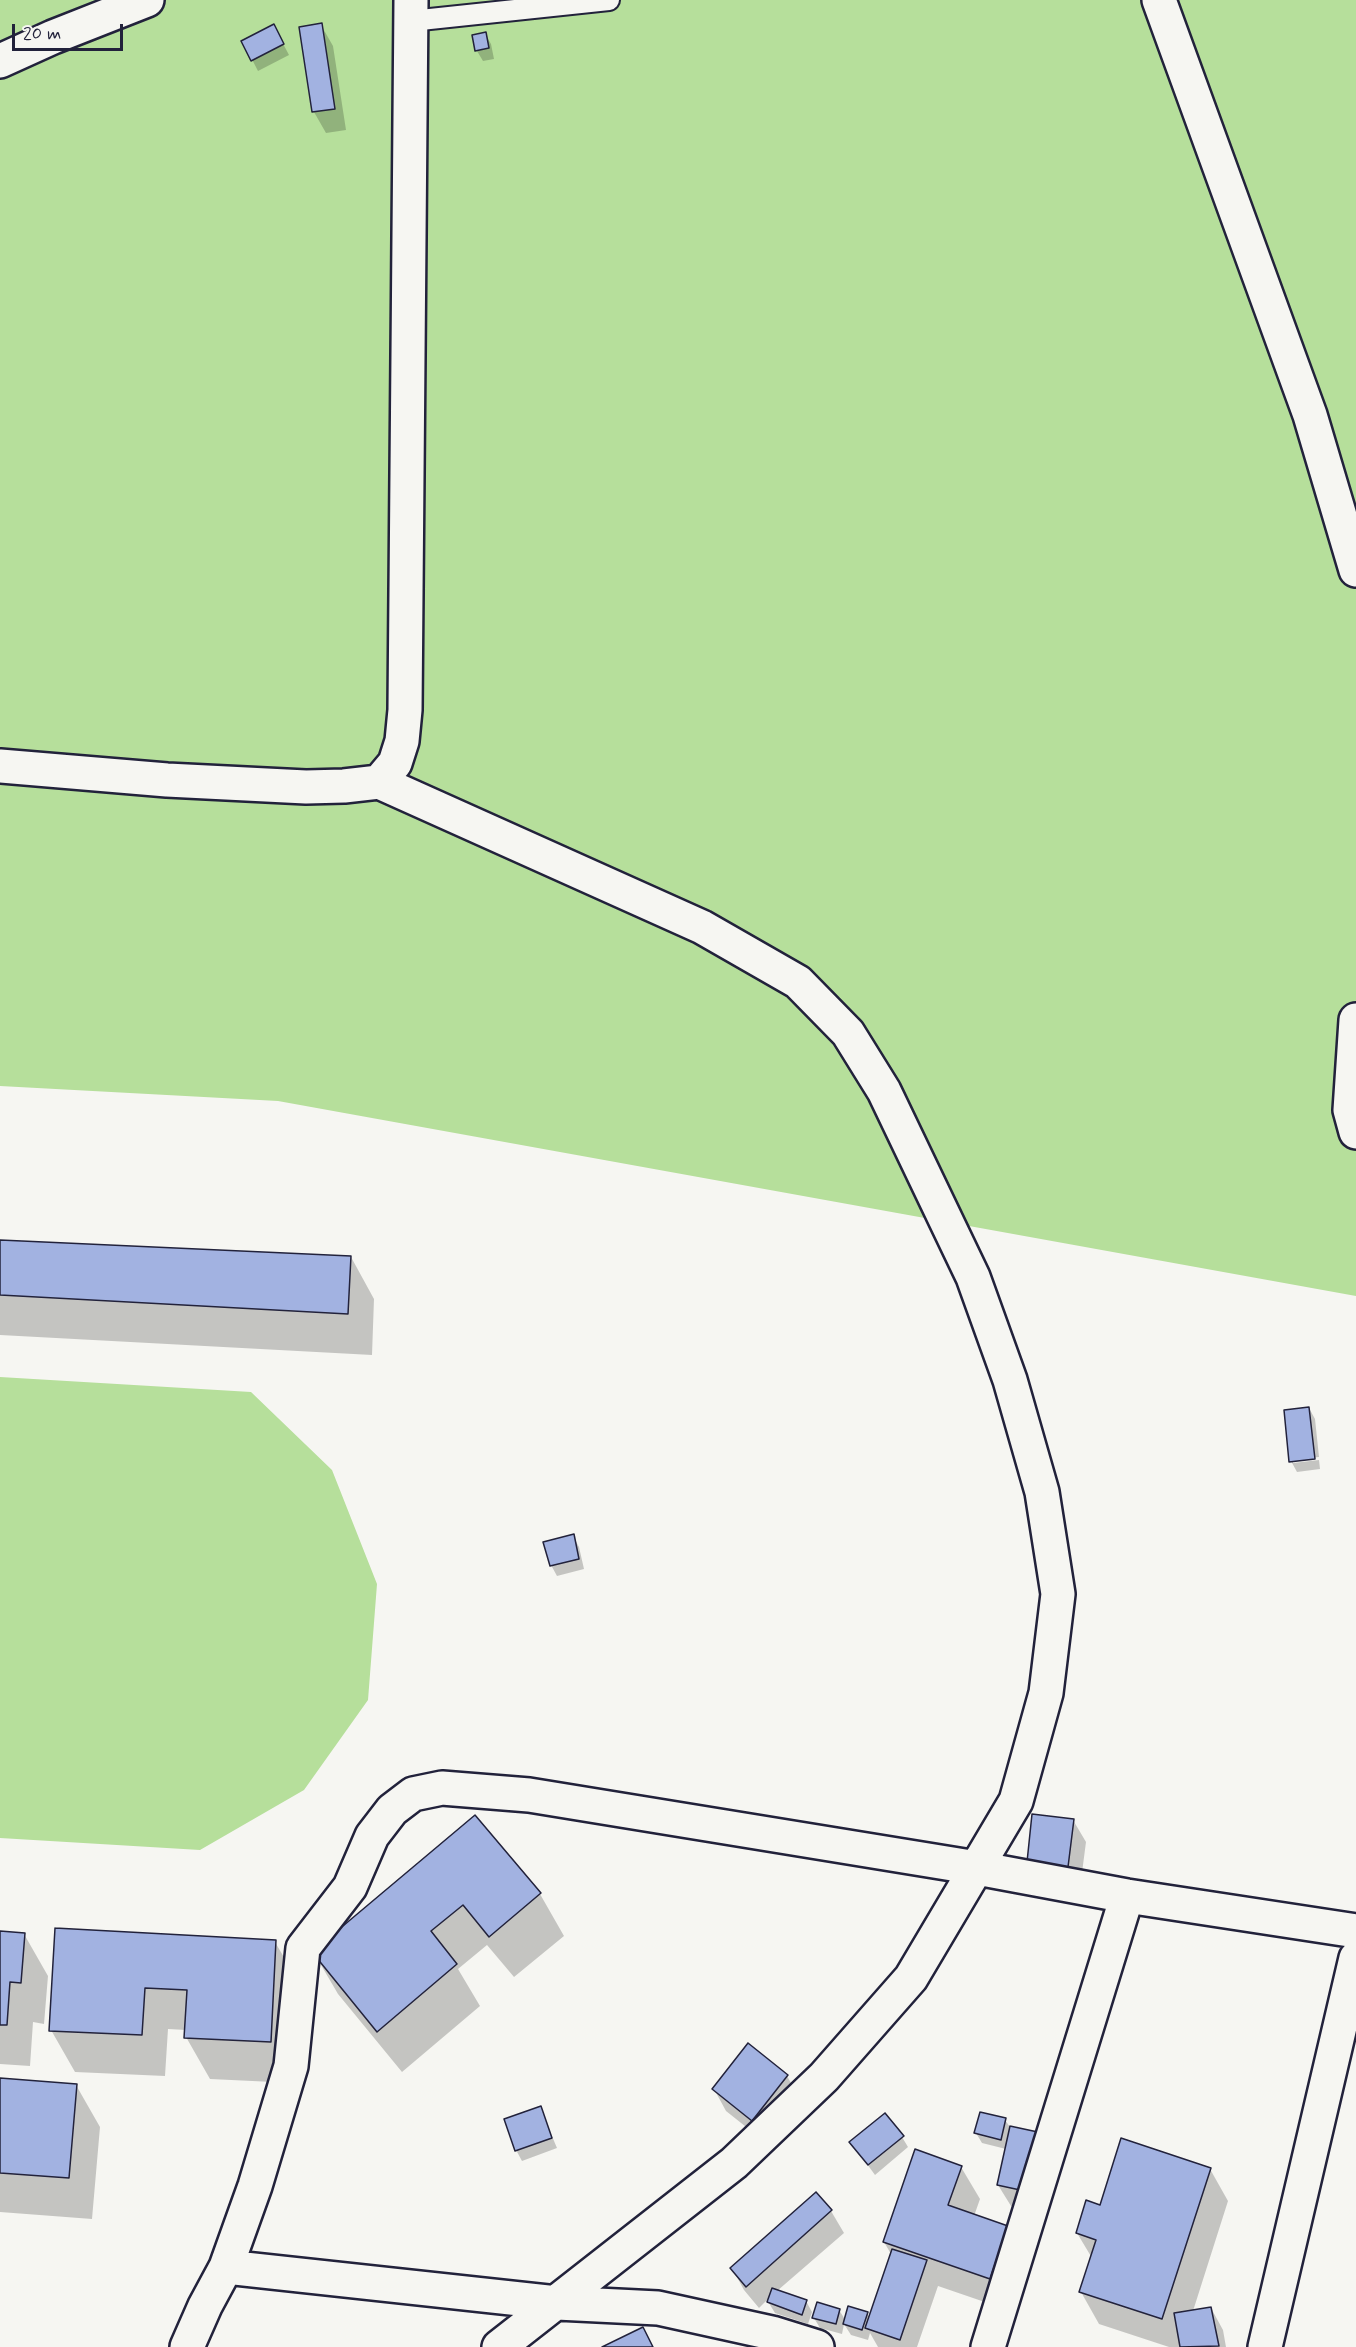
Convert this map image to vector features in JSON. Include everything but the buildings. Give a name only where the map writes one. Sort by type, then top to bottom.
[{"type":"street","points":[[0,61],[53,37],[147,0]]},
{"type":"street","points":[[1159,0],[1310,415],[1356,570]]},
{"type":"street","points":[[379,782],[395,763],[402,741],[405,710],[411,10]]},
{"type":"street","points":[[0,766],[168,780],[306,787],[379,782],[702,927],[798,982],[848,1033],[884,1091],[973,1277],[1010,1380],[1042,1492],[1058,1594],[1046,1693],[1016,1801],[911,1978],[824,2077],[734,2163],[499,2347]]},
{"type":"street","points":[[1356,1020],[1350,1110],[1356,1132]]},
{"type":"street","points":[[187,2347],[226,2267],[255,2186],[291,2066],[303,1948],[350,1887],[372,1836],[392,1810],[413,1794],[442,1788],[529,1795],[977,1868],[1127,1896],[1356,1931]]},
{"type":"street","points":[[988,2347],[1127,1896]]},
{"type":"street","points":[[1265,2347],[1356,1958]]},
{"type":"street","points":[[226,2267],[558,2302],[658,2308],[772,2333],[817,2347]]},
{"type":"lane","points":[[411,10],[609,0]]},
{"type":"green space","points":[[0,0],[1356,0],[1356,1296],[278,1101],[0,1086]]},
{"type":"green space","points":[[0,1377],[251,1392],[332,1470],[377,1584],[368,1700],[304,1790],[200,1850],[0,1838]]}]
